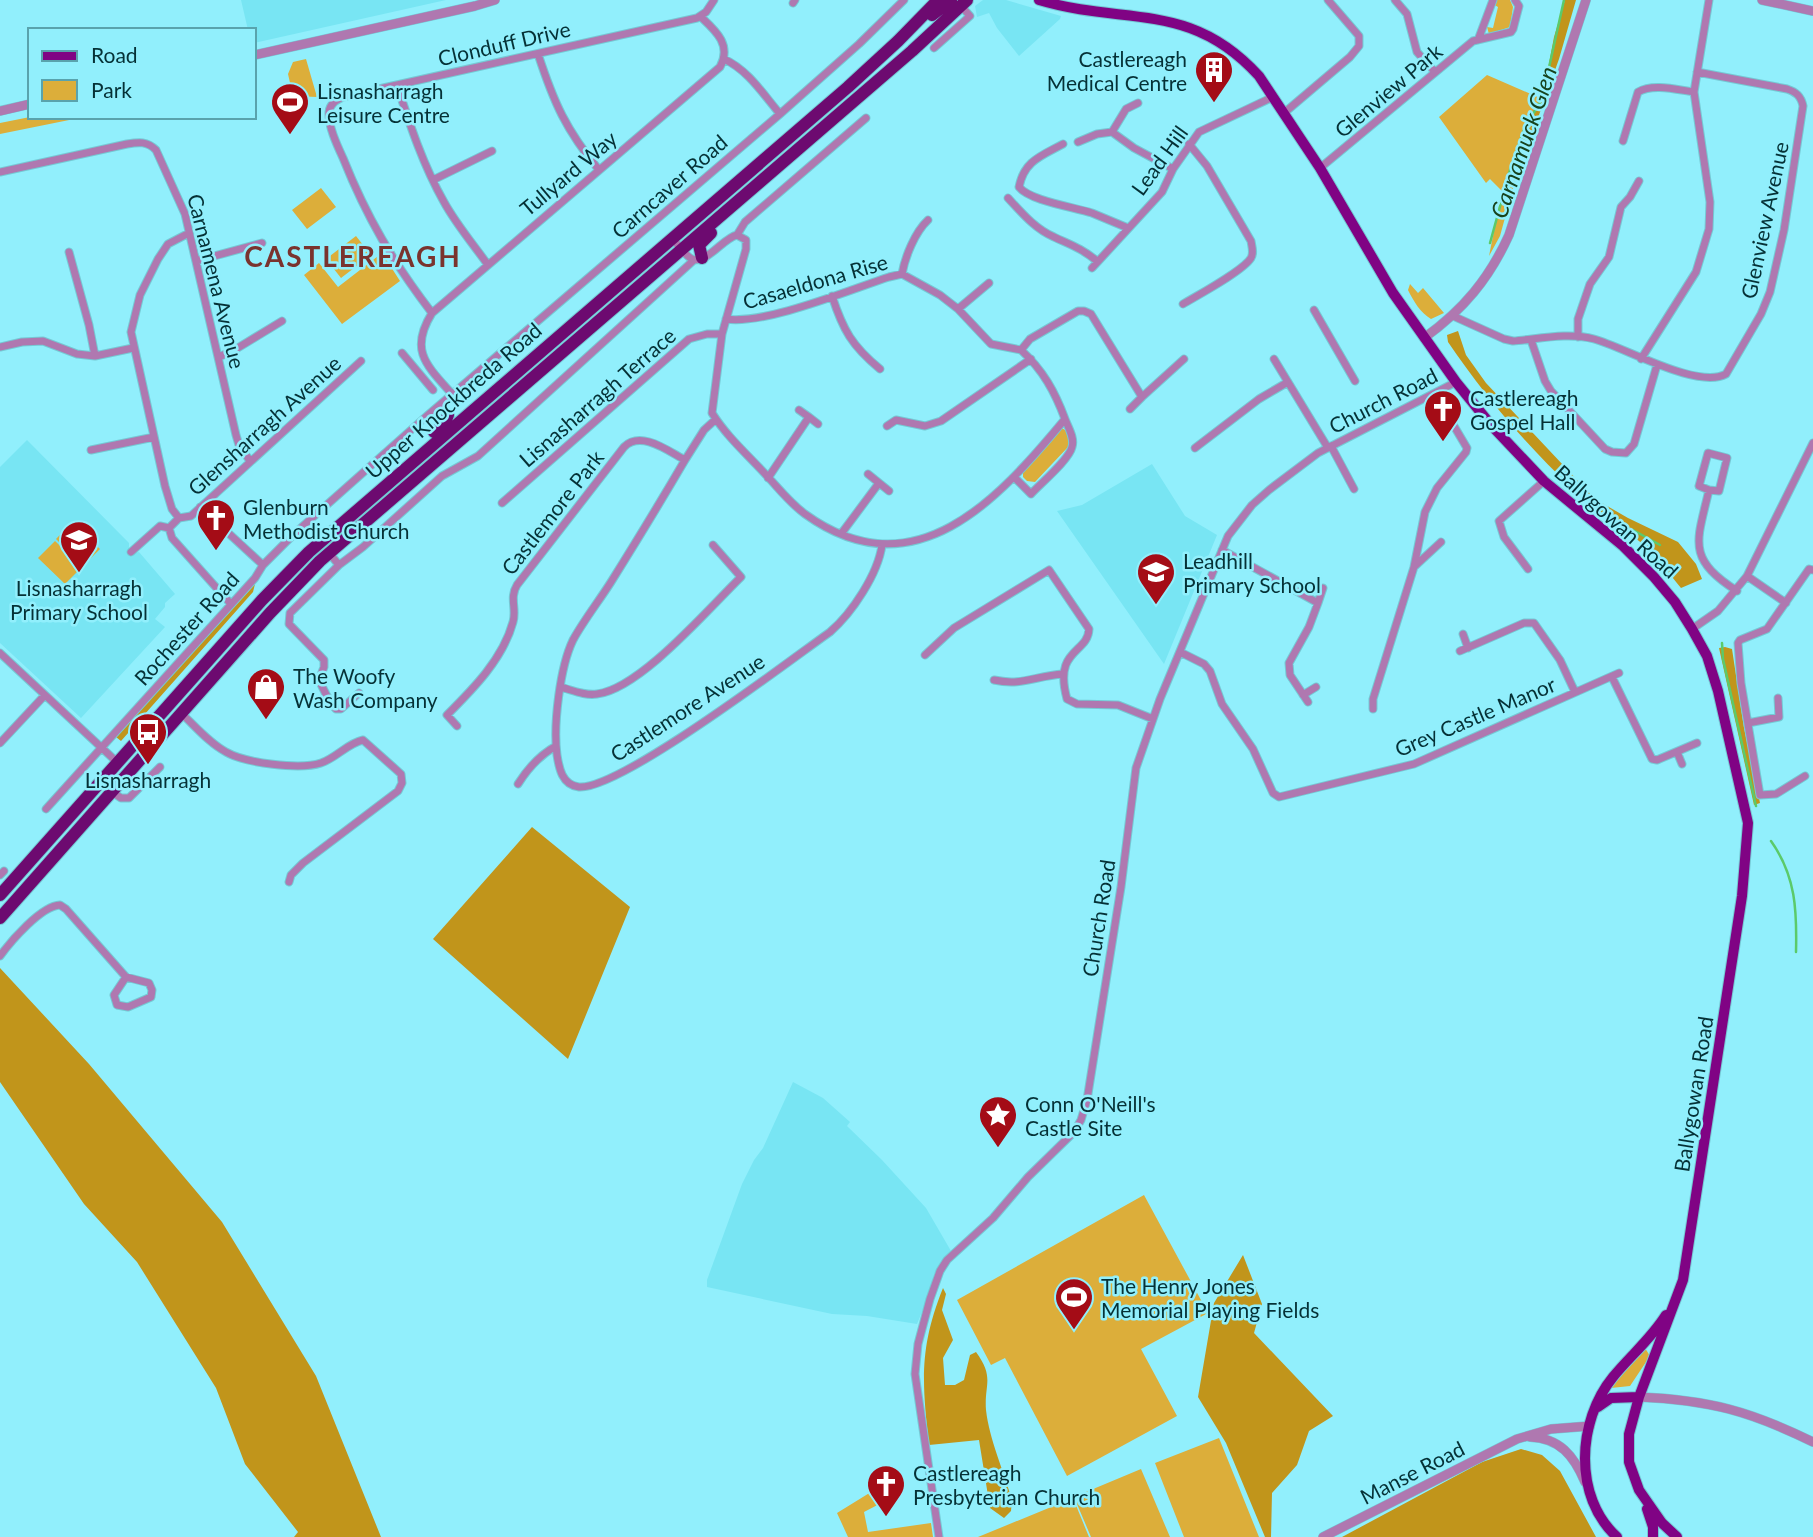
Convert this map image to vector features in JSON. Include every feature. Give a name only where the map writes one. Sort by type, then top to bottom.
[{"type":"highway","points":[[794,133],[796,122],[929,0]]},
{"type":"highway","name":"Upper Knockbreda Road","points":[[0,895],[75,811],[110,755],[285,576],[358,508],[447,415],[673,238],[898,41],[938,0]]},
{"type":"highway","points":[[898,41],[960,2]]},
{"type":"highway","name":"Upper Knockbreda Road","points":[[0,918],[284,598],[329,553],[804,144],[960,2]]},
{"type":"highway","points":[[698,259],[701,242],[782,172],[804,144]]},
{"type":"main road","name":"Ballygowan Road","points":[[1039,0],[1074,10],[1097,7],[1174,22],[1206,34],[1234,51],[1247,63],[1320,168],[1393,293],[1456,382],[1491,425],[1544,481],[1623,546],[1654,577],[1675,601],[1707,656],[1718,691],[1748,823],[1742,896],[1683,1280],[1635,1409],[1629,1434],[1629,1462],[1642,1497],[1677,1537]]},
{"type":"main road","name":"Ballygowan Road","points":[[1617,1537],[1599,1515],[1588,1490],[1585,1455],[1590,1426],[1612,1378],[1650,1337],[1675,1302]]},
{"type":"main road","points":[[1611,1398],[1621,1400],[1635,1409]]},
{"type":"main road","points":[[1596,1409],[1611,1398],[1639,1398]]},
{"type":"main road","points":[[1642,1497],[1654,1537]]},
{"type":"street","points":[[256,55],[495,0]]},
{"type":"street","points":[[714,0],[701,17],[720,35],[725,51],[724,59],[738,65],[780,114]]},
{"type":"street","name":"Carncaver Road","points":[[452,394],[780,114],[904,0]]},
{"type":"street","points":[[1284,113],[1359,46],[1359,36],[1328,0]]},
{"type":"street","points":[[1395,0],[1407,14],[1417,52],[1435,72]]},
{"type":"street","points":[[1478,40],[1493,0]]},
{"type":"street","name":"Glenview Park","points":[[1320,168],[1435,72],[1478,40],[1513,29],[1519,6],[1515,0]]},
{"type":"street","points":[[1424,338],[1453,316],[1485,280],[1509,235],[1586,0]]},
{"type":"street","points":[[1641,359],[1696,272],[1709,229],[1710,202],[1694,92],[1709,0]]},
{"type":"street","points":[[1762,0],[1813,11]]},
{"type":"street","points":[[934,48],[970,16],[960,2]]},
{"type":"street","name":"Clonduff Drive","points":[[432,313],[394,261],[369,219],[337,144],[329,111],[335,101],[343,97],[701,17]]},
{"type":"street","points":[[538,54],[560,113],[575,141],[598,170]]},
{"type":"street","name":"Tullyard Way","points":[[432,313],[720,67],[724,59]]},
{"type":"street","name":"Glenview Avenue","points":[[1453,316],[1504,339],[1594,339],[1657,365],[1709,379],[1721,377],[1730,368],[1755,325],[1770,292],[1784,230],[1804,114],[1801,98],[1787,89],[1697,72]]},
{"type":"street","points":[[397,85],[415,141],[445,204],[488,265]]},
{"type":"street","points":[[1623,141],[1638,92],[1644,88],[1654,88],[1694,92]]},
{"type":"street","name":"Lead Hill","points":[[1008,198],[1026,218],[1043,231],[1082,249],[1094,265],[1162,192],[1173,169],[1199,132],[1273,97]]},
{"type":"street","points":[[1112,132],[1126,108],[1138,103]]},
{"type":"street","points":[[0,111],[28,104]]},
{"type":"street","points":[[737,235],[745,222],[866,118]]},
{"type":"street","points":[[1077,142],[1097,134],[1112,132],[1134,148],[1173,169]]},
{"type":"street","name":"Carnamena Avenue","points":[[0,172],[127,144],[141,142],[156,149],[179,196],[236,435],[239,446],[250,461]]},
{"type":"street","points":[[1063,144],[1027,165],[1019,187],[1023,192],[1092,213],[1128,228]]},
{"type":"street","points":[[1183,304],[1241,267],[1251,259],[1253,251],[1251,242],[1207,166],[1189,144]]},
{"type":"street","points":[[433,180],[492,151]]},
{"type":"street","points":[[1578,337],[1578,319],[1590,284],[1606,262],[1621,207],[1639,181]]},
{"type":"street","points":[[902,275],[921,227],[928,220]]},
{"type":"street","points":[[179,517],[172,509],[165,486],[131,332],[140,295],[168,244],[189,233]]},
{"type":"street","points":[[319,680],[324,660],[294,631],[288,620],[290,613],[339,565],[442,476],[478,456],[698,259],[728,238],[737,235],[743,237],[747,249],[722,334],[712,413],[768,478],[806,515],[841,534],[870,544],[900,545],[948,529],[971,514],[1014,477],[1065,419]]},
{"type":"street","points":[[673,238],[682,249],[698,259]]},
{"type":"street","points":[[196,261],[262,243]]},
{"type":"street","points":[[69,252],[96,356]]},
{"type":"street","name":"Casaeldona Rise","points":[[726,319],[738,320],[780,313],[902,275],[940,295],[958,309],[991,344],[1021,350]]},
{"type":"street","points":[[958,309],[989,283]]},
{"type":"street","points":[[832,296],[846,333],[880,369]]},
{"type":"street","points":[[1314,310],[1355,380]]},
{"type":"street","points":[[1014,477],[1031,494],[1064,460],[1072,447],[1072,438],[1053,390],[1040,368],[1021,350],[1030,339],[1078,311],[1091,314],[1142,397]]},
{"type":"street","points":[[432,313],[421,334],[422,355],[452,394]]},
{"type":"street","points":[[219,357],[282,321]]},
{"type":"street","name":"Lisnasharragh Terrace","points":[[502,503],[689,340],[707,334],[722,334]]},
{"type":"street","points":[[1531,340],[1551,391],[1596,440],[1612,452],[1626,453],[1634,444],[1657,365]]},
{"type":"street","points":[[0,347],[43,341],[77,354],[96,356],[134,348]]},
{"type":"street","points":[[402,353],[433,390]]},
{"type":"street","points":[[887,426],[896,420],[925,426],[941,421],[1031,359]]},
{"type":"street","points":[[1130,409],[1184,359]]},
{"type":"street","points":[[1274,359],[1354,489]]},
{"type":"street","name":"Glensharragh Avenue","points":[[131,552],[160,526],[169,528],[179,517],[191,516],[361,361]]},
{"type":"street","points":[[423,378],[432,371]]},
{"type":"street","points":[[1195,448],[1259,399],[1288,382]]},
{"type":"street","name":"Church Road","points":[[939,1537],[915,1374],[921,1328],[935,1283],[947,1260],[997,1214],[1028,1177],[1068,1139],[1082,1119],[1118,907],[1135,777],[1153,719],[1228,536],[1252,505],[1329,447],[1456,382]]},
{"type":"street","name":"Rochester Road","points":[[46,809],[110,755],[263,565],[294,534],[447,415],[452,394]]},
{"type":"street","points":[[1373,709],[1373,699],[1413,567],[1430,500],[1467,448],[1435,394]]},
{"type":"street","points":[[799,410],[818,424]]},
{"type":"street","points":[[447,415],[465,435]]},
{"type":"street","points":[[768,478],[809,417]]},
{"type":"street","name":"Castlemore Avenue","points":[[716,419],[705,430],[685,460],[572,642],[560,687],[556,720],[556,746],[563,777],[569,784],[577,787],[591,786],[652,755],[703,722],[844,620],[881,556],[882,545]]},
{"type":"street","points":[[91,450],[154,437]]},
{"type":"street","name":"Castlemore Park","points":[[457,726],[447,715],[478,683],[504,643],[513,621],[514,589],[624,447],[631,441],[640,439],[685,460]]},
{"type":"street","points":[[1692,629],[1718,611],[1748,576],[1810,460],[1813,443]]},
{"type":"street","points":[[1709,453],[1727,458],[1719,491],[1709,490],[1699,486],[1709,453]]},
{"type":"street","points":[[868,474],[888,491]]},
{"type":"street","points":[[1528,569],[1504,537],[1499,522],[1544,481]]},
{"type":"street","points":[[841,534],[879,483]]},
{"type":"street","points":[[1709,490],[1698,532],[1698,547],[1710,570],[1737,590]]},
{"type":"street","points":[[200,507],[263,565]]},
{"type":"street","points":[[169,528],[172,538],[230,603]]},
{"type":"street","points":[[1413,567],[1441,542]]},
{"type":"street","points":[[560,687],[585,694],[607,692],[627,682],[655,660],[741,577],[713,545]]},
{"type":"street","points":[[1222,550],[1318,603]]},
{"type":"street","points":[[329,553],[339,565]]},
{"type":"street","points":[[1043,562],[1089,629],[1088,637],[1069,656],[1063,674],[1067,699],[1072,704],[1118,705],[1153,719]]},
{"type":"street","points":[[1805,776],[1776,794],[1760,795],[1738,643],[1767,629],[1809,569],[1813,570]]},
{"type":"street","points":[[925,655],[954,628],[1048,570]]},
{"type":"street","points":[[1748,576],[1786,603]]},
{"type":"street","points":[[1316,687],[1306,699],[1290,675],[1289,663],[1309,627],[1324,587]]},
{"type":"street","name":"Grey Castle Manor","points":[[1460,651],[1524,623],[1534,623],[1560,660],[1575,692]]},
{"type":"street","points":[[1463,634],[1468,648]]},
{"type":"street","name":"Grey Castle Manor","points":[[1180,652],[1204,664],[1210,671],[1222,704],[1253,749],[1273,793],[1279,797],[1414,764],[1616,675],[1652,760],[1677,752]]},
{"type":"street","points":[[0,653],[110,755]]},
{"type":"street","points":[[994,680],[1019,683],[1041,676],[1063,674]]},
{"type":"street","points":[[309,682],[319,680]]},
{"type":"street","points":[[319,680],[327,699],[335,709],[341,709],[359,693]]},
{"type":"street","points":[[0,743],[44,695]]},
{"type":"street","points":[[1748,723],[1779,717],[1777,698]]},
{"type":"street","points":[[181,713],[221,749],[244,759],[314,765],[337,755],[360,740],[370,744],[401,774],[402,783],[398,790],[297,868],[289,882]]},
{"type":"street","points":[[1682,764],[1677,752],[1696,743]]},
{"type":"street","points":[[518,783],[536,761],[556,746]]},
{"type":"street","points":[[112,792],[121,798],[128,798],[160,767]]},
{"type":"street","points":[[0,956],[18,935],[47,909],[60,905],[119,971],[126,977],[149,983],[151,997],[128,1007],[117,1005],[114,995],[126,977]]},
{"type":"street","points":[[1639,1398],[1662,1398],[1727,1407],[1755,1415],[1813,1442]]},
{"type":"street","points":[[1635,1409],[1662,1398]]},
{"type":"street","name":"Manse Road","points":[[1322,1537],[1517,1439],[1551,1429],[1590,1426]]},
{"type":"street","points":[[1517,1439],[1542,1438],[1562,1446],[1574,1460],[1588,1490]]},
{"type":"shaded area","points":[[241,0],[446,0],[256,43],[256,28],[248,28]]},
{"type":"shaded area","points":[[983,0],[1006,0],[1061,16],[1019,56],[989,13],[977,17],[975,6]]},
{"type":"shaded area","points":[[1565,0],[1576,0],[1559,59],[1514,185],[1509,171],[1526,124],[1544,90],[1554,37]]},
{"type":"shaded area","points":[[1458,331],[1466,355],[1486,383],[1595,499],[1678,542],[1696,564],[1702,579],[1681,588],[1645,546],[1588,502],[1538,454],[1476,381],[1448,342],[1447,335]]},
{"type":"shaded area","name":"Lisnasharragh Primary School","points":[[27,440],[129,543],[129,551],[139,552],[175,594],[165,603],[165,607],[155,619],[165,627],[81,718],[0,643],[0,467]]},
{"type":"shaded area","name":"Leadhill Primary School","points":[[1152,464],[1185,516],[1217,535],[1164,664],[1057,511],[1082,505]]},
{"type":"shaded area","points":[[255,584],[253,592],[121,741],[116,737]]},
{"type":"shaded area","points":[[1719,648],[1732,649],[1744,728],[1760,803],[1754,805]]},
{"type":"shaded area","points":[[532,827],[630,907],[568,1059],[433,939]]},
{"type":"shaded area","points":[[0,968],[89,1064],[222,1222],[316,1376],[381,1537],[294,1537],[298,1532],[245,1464],[216,1388],[137,1262],[84,1204],[0,1082]]},
{"type":"shaded area","points":[[793,1082],[823,1098],[850,1122],[847,1126],[926,1208],[951,1251],[934,1274],[917,1324],[867,1316],[832,1314],[707,1287],[707,1280],[742,1184],[763,1148]]},
{"type":"shaded area","points":[[1243,1255],[1262,1304],[1254,1333],[1333,1416],[1309,1431],[1297,1465],[1272,1493],[1271,1537],[1265,1537],[1226,1443],[1198,1397],[1214,1303]]},
{"type":"shaded area","points":[[943,1288],[946,1294],[942,1310],[953,1340],[943,1358],[945,1385],[955,1385],[964,1380],[970,1355],[976,1352],[987,1375],[988,1421],[1012,1500],[1011,1511],[1004,1518],[990,1508],[979,1440],[929,1445],[924,1365],[930,1329]]},
{"type":"shaded area","points":[[1521,1449],[1542,1455],[1560,1471],[1596,1537],[1342,1537],[1482,1462]]},
{"type":"green space","points":[[1497,0],[1510,0],[1513,7],[1510,27],[1489,34],[1487,27],[1493,28],[1498,7],[1493,4]]},
{"type":"green space","points":[[306,59],[317,97],[293,96],[288,74],[293,62]]},
{"type":"green space","points":[[1487,75],[1540,98],[1527,122],[1509,170],[1514,185],[1500,236],[1489,256],[1502,191],[1490,179],[1486,183],[1439,117]]},
{"type":"green space","points":[[28,117],[74,119],[0,134],[0,123]]},
{"type":"green space","points":[[321,188],[336,207],[307,229],[292,210]]},
{"type":"green space","points":[[356,236],[371,255],[341,278],[326,259]]},
{"type":"green space","points":[[382,253],[400,281],[342,324],[304,275],[319,263],[338,287]]},
{"type":"green space","points":[[1410,284],[1418,293],[1423,288],[1444,313],[1431,319],[1427,316],[1410,294]]},
{"type":"green space","points":[[1062,428],[1068,432],[1069,446],[1035,482],[1027,481],[1023,472]]},
{"type":"green space","points":[[72,522],[100,549],[83,566],[56,539]]},
{"type":"green space","points":[[55,541],[82,567],[65,584],[38,558]]},
{"type":"green space","name":"The Henry Jones Memorial Playing Fields","points":[[1144,1195],[1208,1313],[1141,1349],[1177,1416],[1067,1476],[1005,1358],[991,1365],[957,1300]]},
{"type":"green space","points":[[1645,1348],[1650,1356],[1630,1386],[1611,1388],[1616,1378]]},
{"type":"green space","points":[[1219,1438],[1259,1537],[1184,1537],[1155,1463]]},
{"type":"green space","points":[[1141,1469],[1170,1537],[1091,1537],[1074,1497]]},
{"type":"green space","points":[[884,1484],[891,1498],[864,1512],[868,1532],[931,1523],[933,1537],[848,1537],[837,1513]]},
{"type":"green space","points":[[1073,1498],[1089,1537],[978,1537]]},
{"type":"waterway","name":"Carnamuck Glen","points":[[1490,243],[1526,124],[1539,105],[1544,90],[1564,0]]},
{"type":"waterway","name":"Carnamuck Glen","points":[[1633,530],[1660,545]]},
{"type":"waterway","name":"Carnamuck Glen","points":[[1722,643],[1723,659],[1756,806]]},
{"type":"waterway","name":"Carnamuck Glen","points":[[1771,841],[1786,867],[1793,894],[1796,952]]},
{"type":"place","name":"Castlereagh Medical Centre","points":[[1214,104]]},
{"type":"place","name":"Lisnasharragh Leisure Centre","points":[[290,136]]},
{"type":"place","name":"Castlereagh Gospel Hall","points":[[1443,443]]},
{"type":"place","name":"Glenburn Methodist Church","points":[[216,552]]},
{"type":"place","name":"Lisnasharragh Primary School","points":[[79,574]]},
{"type":"place","name":"Leadhill Primary School","points":[[1156,606]]},
{"type":"place","name":"The Woofy Wash Company","points":[[266,721]]},
{"type":"place","name":"Lisnasharragh","points":[[148,766]]},
{"type":"place","name":"Conn O'Neill's Castle Site","points":[[998,1149]]},
{"type":"place","name":"The Henry Jones Memorial Playing Fields","points":[[1074,1331]]},
{"type":"place","name":"Castlereagh Presbyterian Church","points":[[886,1518]]},
{"type":"district","name":"CASTLEREAGH","points":[[353,256]]}]
